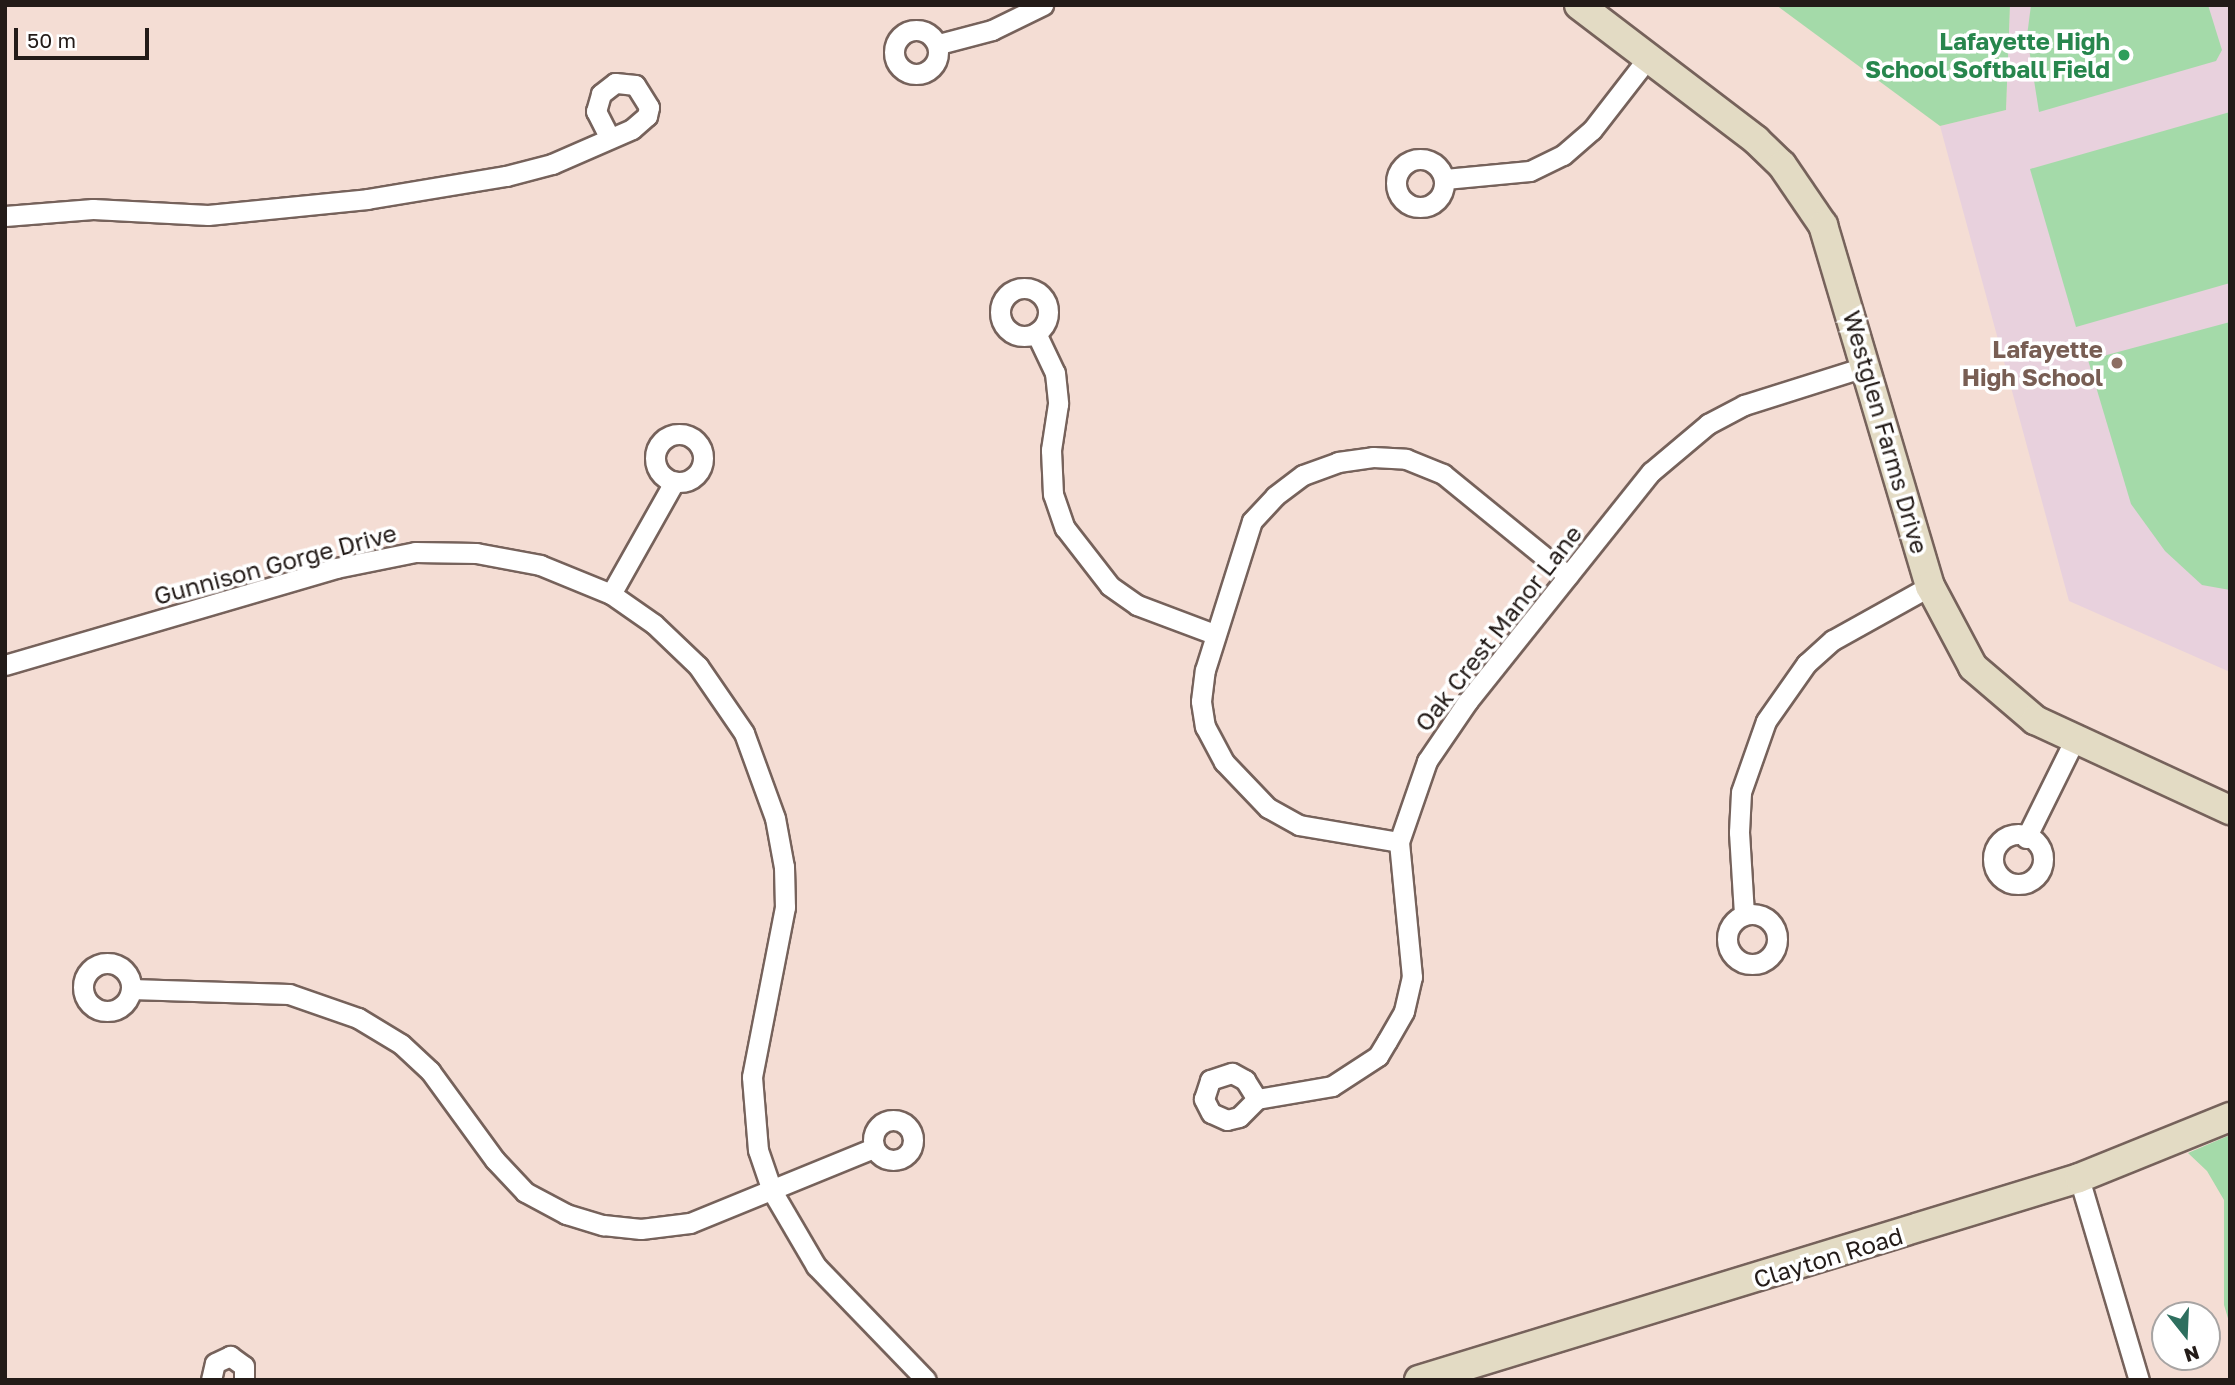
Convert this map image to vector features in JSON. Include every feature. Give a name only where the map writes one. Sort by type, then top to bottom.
[{"type":"street","points":[[939,44],[992,30],[1043,5]]},
{"type":"street","name":"Westglen Farms Drive","points":[[1579,5],[1756,140],[1802,192],[1823,225],[1868,366],[1930,586],[1973,667],[2035,720],[2074,741],[2230,810]]},
{"type":"street","points":[[1445,179],[1530,171],[1563,155],[1592,130],[1647,59]]},
{"type":"street","points":[[5,216],[93,209],[208,215],[366,200],[552,164],[609,136],[632,129],[647,116],[646,98],[635,85],[615,83],[597,102],[596,111],[609,136]]},
{"type":"street","points":[[1036,333],[1055,373],[1058,404],[1051,450],[1053,494],[1065,528],[1110,586],[1138,605],[1214,634]]},
{"type":"street","name":"Oak Crest Manor Lane","points":[[1257,1099],[1332,1086],[1378,1056],[1404,1011],[1412,977],[1399,887],[1399,842],[1427,761],[1468,701],[1651,472],[1708,424],[1781,391],[1868,366]]},
{"type":"street","points":[[1399,842],[1299,825],[1246,789],[1224,762],[1203,718],[1200,701],[1214,634],[1252,521],[1275,496],[1303,475],[1338,462],[1373,457],[1406,459],[1443,474],[1569,576]]},
{"type":"street","points":[[611,594],[674,482]]},
{"type":"street","name":"Gunnison Gorge Drive","points":[[5,665],[336,568],[405,553],[446,551],[502,556],[540,565],[611,594],[680,647],[721,696],[744,733],[775,818],[784,867],[785,907],[752,1077],[758,1150],[772,1191],[816,1266],[926,1380]]},
{"type":"street","points":[[1744,914],[1739,858],[1741,792],[1766,721],[1806,664],[1833,640],[1930,586]]},
{"type":"street","points":[[2026,838],[2074,741]]},
{"type":"street","points":[[131,989],[289,994],[358,1018],[401,1044],[430,1071],[518,1186],[542,1203],[585,1221],[621,1228],[661,1229],[690,1223],[874,1148]]},
{"type":"street","name":"Clayton Road","points":[[1419,1380],[2079,1178],[2230,1117]]},
{"type":"street","points":[[2079,1178],[2139,1380]]},
{"type":"street","points":[[211,1380],[215,1363],[230,1356],[244,1366],[244,1380]]},
{"type":"shaded area","name":"Lafayette High School","points":[[2010,5],[2230,5],[2230,672],[2069,601],[1940,126],[2006,110]]},
{"type":"green space","points":[[1776,5],[2010,5],[2006,110],[1940,126]]},
{"type":"green space","name":"Lafayette High School Softball Field","points":[[2031,5],[2208,5],[2222,50],[2216,61],[2039,112],[2027,36]]},
{"type":"green space","points":[[2230,112],[2230,283],[2076,327],[2030,169]]},
{"type":"green space","points":[[2230,322],[2230,590],[2202,585],[2165,551],[2131,504],[2088,360]]},
{"type":"green space","points":[[2230,1135],[2230,1325],[2224,1305],[2224,1200],[2207,1171],[2188,1153]]},
{"type":"place","name":"Lafayette High School Softball Field","points":[[2124,55]]},
{"type":"place","name":"Lafayette High School","points":[[2117,363]]}]
